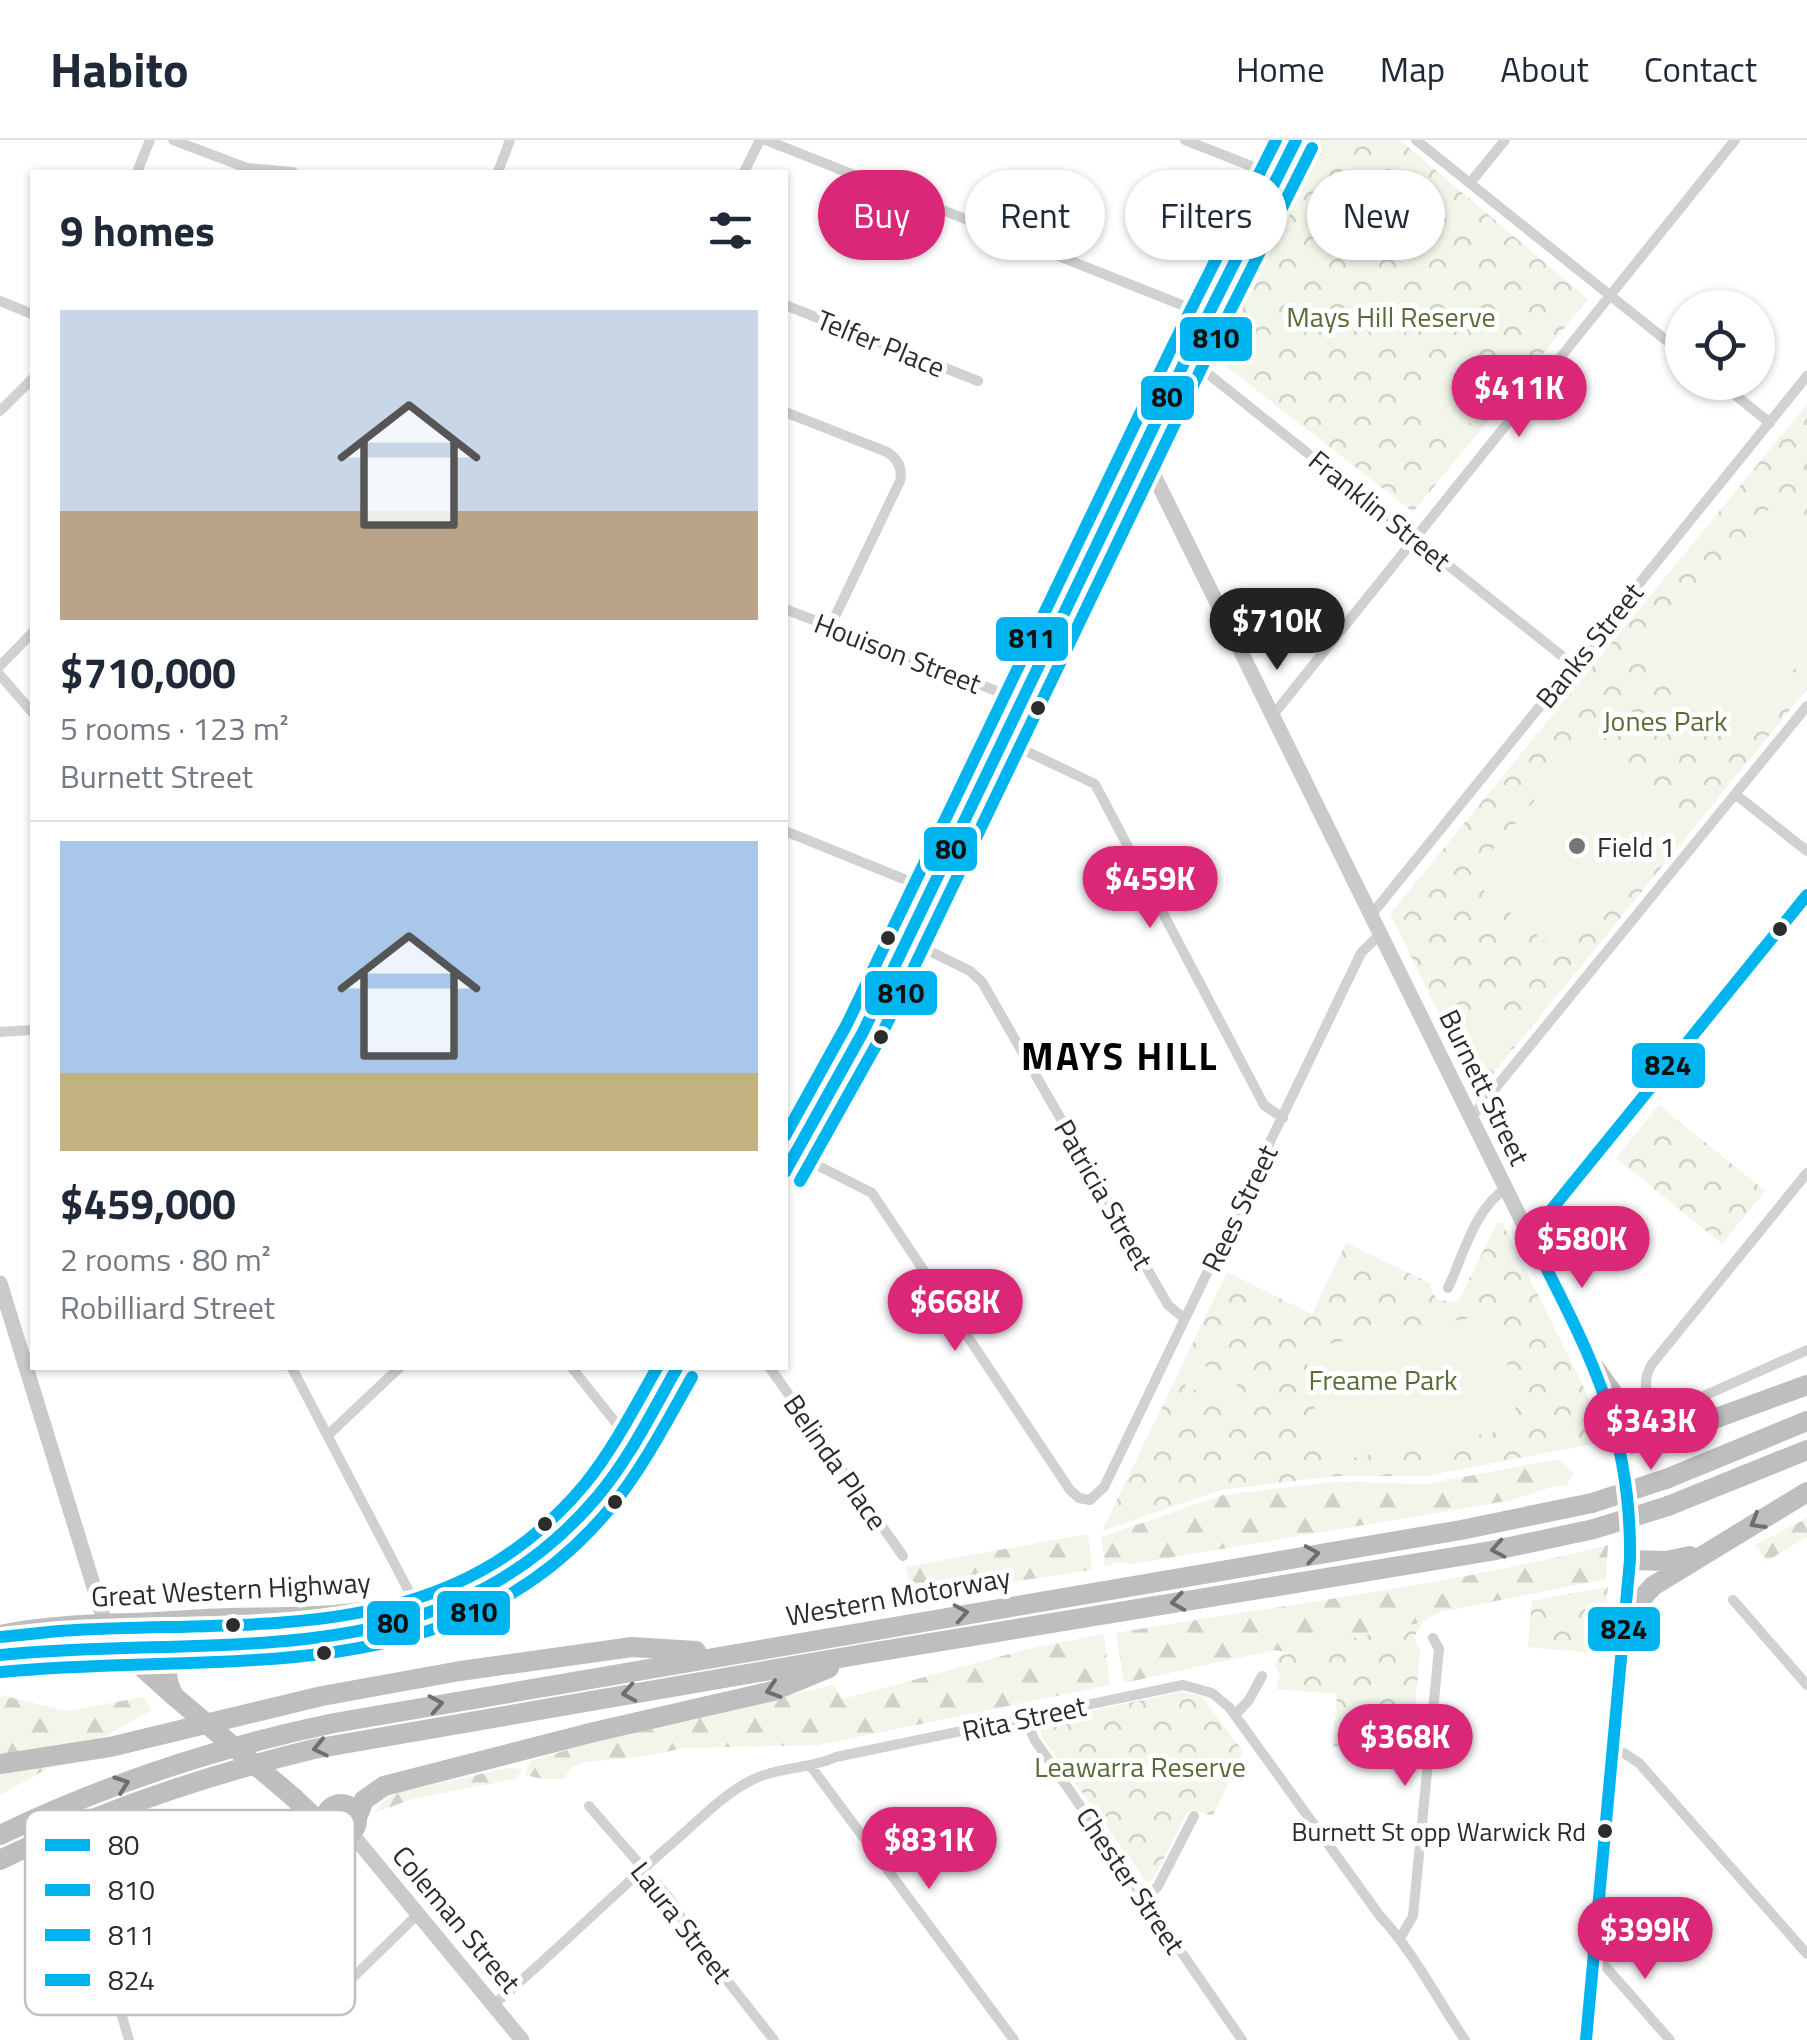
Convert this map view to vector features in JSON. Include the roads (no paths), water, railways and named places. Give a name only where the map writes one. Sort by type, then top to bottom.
[{"type":"highway","points":[[1273,170],[1279,140]]},
{"type":"highway","points":[[1275,170],[1296,140]]},
{"type":"highway","points":[[788,1158],[863,1032],[1003,740],[1197,312],[1225,260]]},
{"type":"highway","points":[[788,1158],[1012,697],[1138,443],[1188,357],[1233,260]]},
{"type":"highway","points":[[1594,1367],[1628,1411],[1644,1424],[1664,1428],[1708,1421]]},
{"type":"highway","name":"Great Western Highway","points":[[0,1635],[105,1623],[333,1614],[414,1601],[491,1568],[538,1534],[578,1496],[624,1433],[660,1370]]},
{"type":"highway","name":"Great Western Highway","points":[[0,1655],[78,1647],[322,1637],[405,1622],[482,1590],[518,1570],[558,1538],[594,1501],[622,1465],[676,1370]]},
{"type":"highway","points":[[1623,1446],[1708,1421],[1807,1385]]},
{"type":"highway","name":"Western Motorway","points":[[57,1810],[228,1748],[298,1730],[1460,1530],[1592,1503],[1666,1479],[1807,1421]]},
{"type":"highway","name":"Western Motorway","points":[[116,1810],[272,1759],[389,1734],[1472,1554],[1594,1529],[1668,1506],[1807,1450]]},
{"type":"highway","points":[[1624,1625],[1647,1591],[1807,1492]]},
{"type":"highway","points":[[1630,1560],[1666,1561],[1706,1552]]},
{"type":"highway","name":"Coleman Street","points":[[105,1623],[118,1648],[294,1797],[316,1810]]},
{"type":"highway","points":[[174,1696],[166,1674],[172,1656],[180,1650],[228,1642]]},
{"type":"highway","points":[[0,1764],[163,1736],[322,1696],[563,1655],[632,1647],[728,1654]]},
{"type":"highway","points":[[355,1813],[364,1800],[384,1786],[774,1691],[863,1654]]},
{"type":"highway","name":"Coleman Street","points":[[294,1797],[336,1805],[332,1810]]},
{"type":"highway","name":"Western Motorway","points":[[0,1836],[25,1825]]},
{"type":"highway","name":"Western Motorway","points":[[0,1860],[25,1849]]},
{"type":"main road","name":"Burnett Street","points":[[1138,443],[1594,1367],[1623,1446],[1631,1506],[1630,1560],[1586,2040]]},
{"type":"main road","points":[[0,1283],[6,1324],[105,1623]]},
{"type":"main road","name":"Coleman Street","points":[[355,1839],[522,2040]]},
{"type":"street","points":[[138,170],[150,140]]},
{"type":"street","points":[[174,140],[247,168],[270,170]]},
{"type":"street","points":[[499,170],[510,140]]},
{"type":"street","points":[[745,170],[763,140],[1197,312]]},
{"type":"street","points":[[1186,140],[1262,170]]},
{"type":"street","points":[[1416,140],[1665,339]]},
{"type":"street","points":[[1470,183],[1505,140]]},
{"type":"street","points":[[1273,714],[1735,140]]},
{"type":"street","points":[[0,301],[30,313]]},
{"type":"street","name":"Telfer Place","points":[[788,305],[978,381]]},
{"type":"street","name":"Franklin Street","points":[[1188,357],[1572,664]]},
{"type":"street","name":"Banks Street","points":[[1372,914],[1807,376]]},
{"type":"street","points":[[0,410],[30,381]]},
{"type":"street","points":[[1741,400],[1770,423]]},
{"type":"street","points":[[788,413],[887,452],[898,461],[901,471],[900,482],[830,626]]},
{"type":"street","name":"Houison Street","points":[[788,610],[1012,697]]},
{"type":"street","points":[[0,666],[30,635]]},
{"type":"street","points":[[0,676],[30,710]]},
{"type":"street","points":[[1472,1118],[1807,706]]},
{"type":"street","points":[[1003,740],[1095,784],[1264,1105],[1282,1118]]},
{"type":"street","points":[[1736,794],[1807,852]]},
{"type":"street","points":[[788,832],[921,886]]},
{"type":"street","points":[[1530,1236],[1807,895]]},
{"type":"street","name":"Rees Street","points":[[788,1158],[869,1190],[1070,1490],[1079,1498],[1090,1500],[1104,1488],[1361,953],[1380,934]]},
{"type":"street","name":"Patricia Street","points":[[907,940],[970,971],[982,982],[1168,1306],[1185,1319]]},
{"type":"street","points":[[0,1032],[30,1030]]},
{"type":"street","points":[[1807,1174],[1648,1368],[1644,1382],[1651,1400],[1665,1408],[1687,1405],[1807,1350]]},
{"type":"street","points":[[1448,1288],[1485,1209],[1507,1188]]},
{"type":"street","points":[[293,1370],[414,1601]]},
{"type":"street","points":[[328,1435],[397,1370]]},
{"type":"street","points":[[574,1370],[624,1433]]},
{"type":"street","name":"Belinda Place","points":[[771,1370],[903,1556]]},
{"type":"street","points":[[1733,1600],[1807,1685]]},
{"type":"street","points":[[1400,1938],[1413,1916],[1439,1650],[1433,1638]]},
{"type":"street","points":[[1235,1715],[1262,1676]]},
{"type":"street","name":"Rita Street","points":[[493,2005],[642,1869],[747,1783],[778,1770],[812,1768],[836,1758],[1183,1684],[1212,1693],[1235,1715],[1400,1938],[1465,2040]]},
{"type":"street","name":"Chester Street","points":[[1026,1718],[1032,1736],[1242,2040]]},
{"type":"street","points":[[1611,1752],[1626,1754],[1645,1769],[1804,1946]]},
{"type":"street","points":[[812,1768],[1014,2040]]},
{"type":"street","name":"Laura Street","points":[[589,1806],[670,1898],[696,1942],[774,2040]]},
{"type":"street","points":[[1144,1900],[1158,1886],[1194,1816]]},
{"type":"street","points":[[355,1976],[416,1916]]},
{"type":"street","points":[[1592,1959],[1607,1969],[1670,2040]]},
{"type":"street","points":[[122,2015],[129,2040]]},
{"type":"place","name":"Field 1","points":[[1577,846]]},
{"type":"place","name":"Burnett St opp Warwick Rd","points":[[1605,1831]]},
{"type":"district","name":"MAYS HILL","points":[[1120,1056]]},
{"type":"park label","name":"Mays Hill Reserve","points":[[1391,316]]},
{"type":"park label","name":"Jones Park","points":[[1665,720]]},
{"type":"park label","name":"Freame Park","points":[[1383,1379]]},
{"type":"park label","name":"Leawarra Reserve","points":[[1140,1766]]}]
